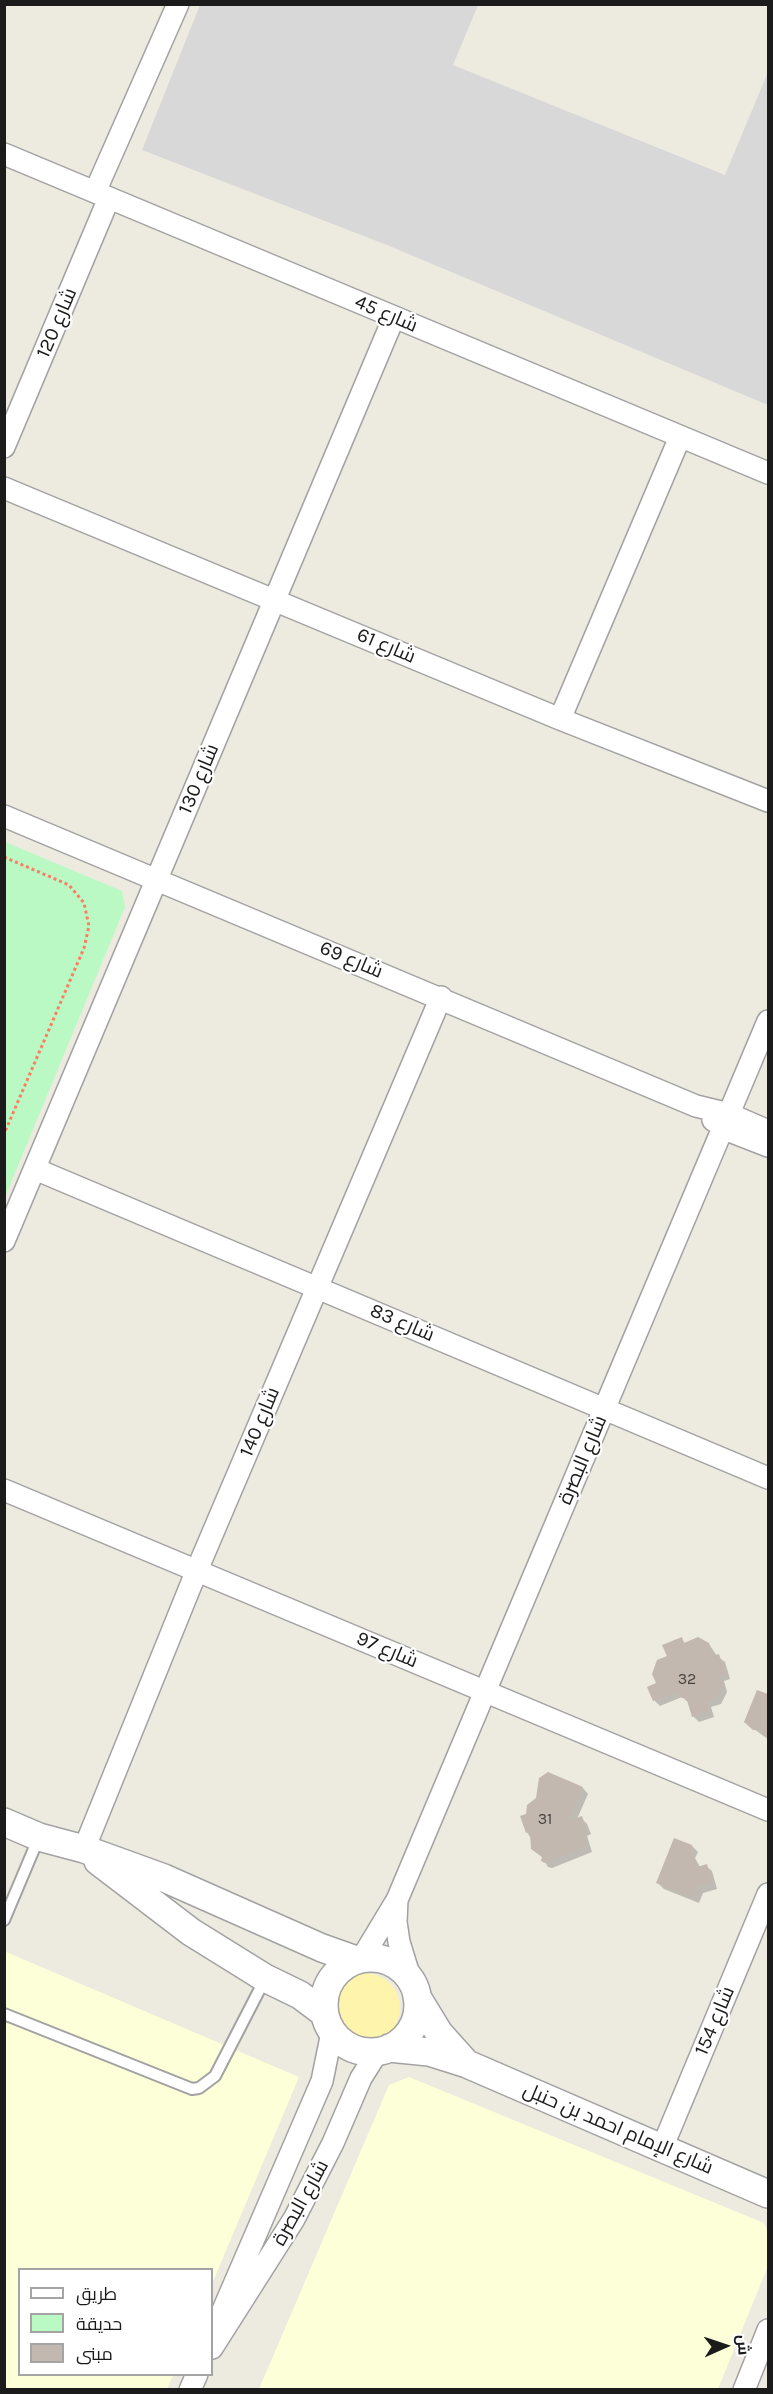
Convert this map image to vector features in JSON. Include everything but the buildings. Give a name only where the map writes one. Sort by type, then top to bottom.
[{"type":"street","name":"شارع 120","points":[[4,447],[178,4]]},
{"type":"street","name":"شارع 45","points":[[4,154],[768,473]]},
{"type":"street","name":"شارع 130","points":[[4,1241],[394,317]]},
{"type":"street","points":[[560,719],[680,437]]},
{"type":"street","name":"شارع 61","points":[[4,488],[560,719],[768,801]]},
{"type":"street","name":"شارع 69","points":[[4,816],[441,997],[696,1106],[768,1146]]},
{"type":"street","name":"شارع 140","points":[[84,1849],[197,1570],[441,997]]},
{"type":"street","name":"شارع البصرة","points":[[359,1959],[397,1900],[768,1021]]},
{"type":"street","name":"شارع 69","points":[[726,1121],[768,1131]]},
{"type":"street","name":"شارع 83","points":[[35,1169],[768,1478]]},
{"type":"street","name":"شارع 97","points":[[4,1490],[768,1810]]},
{"type":"street","points":[[4,1822],[39,1836],[84,1849],[164,1878],[314,1945],[359,1959],[373,1958],[395,1964],[414,1989],[416,2018],[411,2028],[406,2036],[384,2050],[368,2052],[348,2046],[300,1995],[265,1978],[191,1932],[84,1849]]},
{"type":"street","name":"شارع 154","points":[[662,2148],[768,1894]]},
{"type":"street","name":"شارع البصرة","points":[[397,1900],[396,1922],[399,1942],[414,1989]]},
{"type":"street","points":[[328,2023],[326,1991],[330,1980],[337,1972],[359,1959]]},
{"type":"street","name":"شارع الإمام احمد بن حنبل","points":[[414,1989],[438,2033],[467,2064]]},
{"type":"street","name":"شارع البصرة","points":[[213,2336],[247,2251],[322,2081],[328,2023]]},
{"type":"street","name":"شارع البصرة","points":[[213,2346],[294,2219],[329,2151],[361,2078],[384,2050]]},
{"type":"street","name":"شارع الإمام احمد بن حنبل","points":[[384,2050],[429,2052],[467,2064],[768,2194]]},
{"type":"street","points":[[744,2390],[768,2330]]},
{"type":"street","points":[[190,2390],[196,2376]]},
{"type":"lane","points":[[4,1920],[39,1836]]},
{"type":"lane","points":[[4,2014],[192,2089],[199,2088],[214,2076],[265,1978]]},
{"type":"path","points":[[4,857],[69,885],[84,903],[89,926],[84,948],[4,1134]]},
{"type":"shaded area","points":[[200,5],[478,5],[453,65],[725,175],[768,72],[768,405],[387,245],[142,150]]},
{"type":"shaded area","points":[[4,1951],[299,2077],[213,2282],[213,2268],[18,2268],[18,2376],[173,2376],[167,2389],[5,2389]]},
{"type":"shaded area","points":[[409,2077],[764,2223],[768,2232],[768,2266],[718,2389],[259,2389],[389,2085]]},
{"type":"sand","points":[[372,1973],[385,1979],[394,1988],[398,1994],[400,2008],[398,2022],[390,2033],[379,2041],[358,2043],[340,2033],[332,2022],[330,2001],[340,1983],[351,1975]]},
{"type":"green space","points":[[5,842],[122,891],[125,907],[5,1197]]}]
